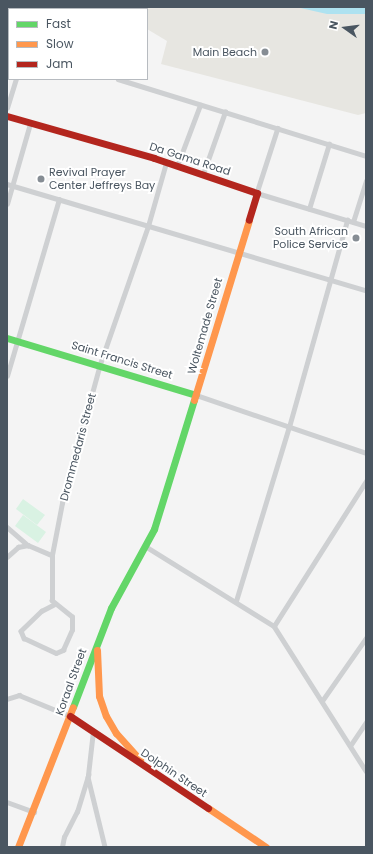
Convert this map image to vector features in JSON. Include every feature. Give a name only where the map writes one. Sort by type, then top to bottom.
[{"type":"street","points":[[7,108],[16,80]]},
{"type":"street","points":[[121,80],[366,156]]},
{"type":"street","points":[[177,166],[200,105]]},
{"type":"street","points":[[203,174],[225,112]]},
{"type":"street","name":"Da Gama Road","points":[[7,116],[177,166],[257,193],[366,226]]},
{"type":"street","points":[[7,204],[30,124]]},
{"type":"street","name":"Woltemade Street","points":[[154,529],[238,253],[278,128]]},
{"type":"street","points":[[310,209],[329,144]]},
{"type":"street","name":"Drommedaris Street","points":[[54,605],[52,555],[62,503],[100,364],[148,226],[166,163]]},
{"type":"street","points":[[353,222],[366,181]]},
{"type":"street","points":[[7,184],[366,290]]},
{"type":"street","points":[[7,376],[60,199]]},
{"type":"street","points":[[236,601],[290,427],[347,220]]},
{"type":"street","name":"Saint Francis Street","points":[[7,338],[100,364],[366,453]]},
{"type":"street","points":[[274,626],[366,481]]},
{"type":"street","points":[[7,527],[28,545],[52,555]]},
{"type":"street","name":"Koraal Street","points":[[18,847],[34,812],[111,608],[154,529]]},
{"type":"street","points":[[8,554],[18,547],[28,545]]},
{"type":"street","points":[[144,546],[236,601],[274,626],[366,771]]},
{"type":"street","points":[[54,605],[72,617],[72,630],[63,650],[56,653],[24,638],[21,631],[42,611],[54,605]]},
{"type":"street","points":[[322,701],[366,638]]},
{"type":"street","points":[[97,642],[99,696],[106,716],[116,733],[147,768]]},
{"type":"street","points":[[7,699],[19,695],[70,716]]},
{"type":"street","name":"Dolphin Street","points":[[70,716],[266,847]]},
{"type":"street","points":[[350,746],[366,722]]},
{"type":"street","points":[[62,847],[64,837],[77,812],[88,775],[93,732]]},
{"type":"street","points":[[88,775],[105,847]]},
{"type":"street","points":[[7,802],[34,812]]},
{"type":"green space","points":[[23,499],[45,515],[37,525],[16,509]]},
{"type":"green space","points":[[23,515],[46,532],[38,543],[15,526]]},
{"type":"sand","name":"Main Beach","points":[[108,7],[296,7],[366,14],[366,113],[358,115],[161,64],[167,41],[148,30],[148,8]]},
{"type":"water","points":[[296,7],[366,7],[366,14],[327,14]]},
{"type":"traffic: fast","points":[[7,338],[196,395]]},
{"type":"traffic: fast","points":[[73,707],[111,608],[154,529],[194,400]]},
{"type":"traffic: slow","points":[[194,400],[249,220]]},
{"type":"traffic: slow","points":[[97,650],[99,696],[106,716],[116,733],[140,760]]},
{"type":"traffic: slow","points":[[18,847],[73,707]]},
{"type":"traffic: slow","points":[[208,808],[266,847]]},
{"type":"traffic: jam","points":[[7,116],[154,158],[257,193],[249,220]]},
{"type":"traffic: jam","points":[[70,716],[208,808]]},
{"type":"place","name":"Main Beach","points":[[265,52]]},
{"type":"place","name":"Revival Prayer Center Jeffreys Bay","points":[[41,179]]},
{"type":"place","name":"South African Police Service","points":[[356,238]]}]
